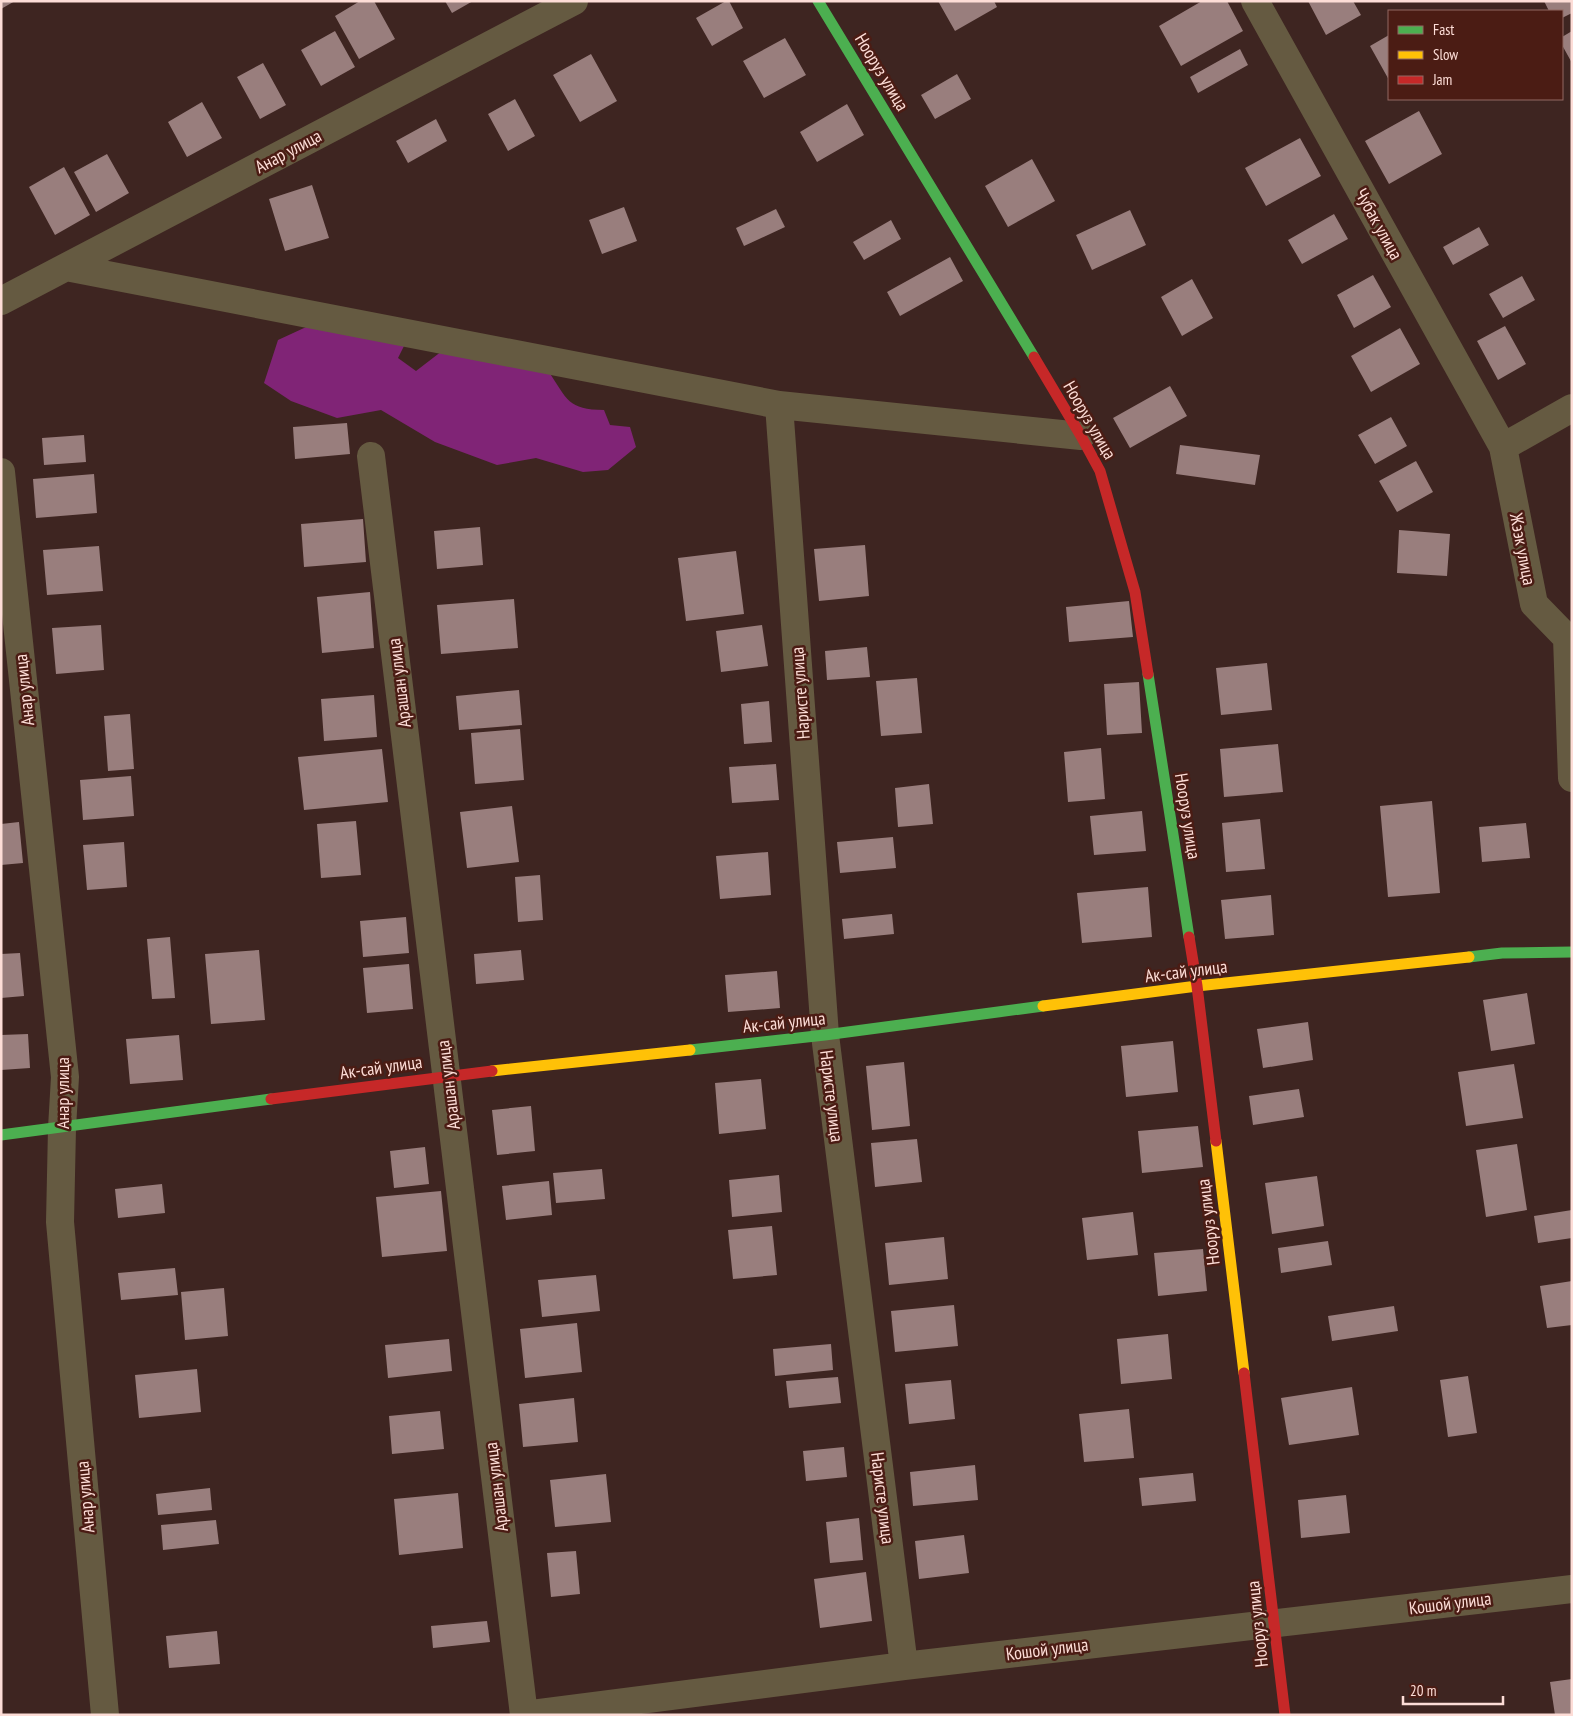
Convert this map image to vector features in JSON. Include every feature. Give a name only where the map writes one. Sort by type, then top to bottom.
[{"type":"street","name":"Анар улица","points":[[1,301],[574,1]]},
{"type":"street","name":"Нооруз улица","points":[[818,1],[1081,436],[1100,471],[1136,592],[1197,986],[1285,1715]]},
{"type":"street","name":"Чубак улица","points":[[1255,1],[1503,447]]},
{"type":"street","points":[[66,267],[779,405],[1081,436]]},
{"type":"street","name":"Наристе улица","points":[[779,405],[825,1035],[904,1666]]},
{"type":"street","points":[[1503,447],[1572,408]]},
{"type":"street","name":"Жээк улица","points":[[1503,447],[1534,604],[1570,638],[1572,778]]},
{"type":"street","name":"Арашан улица","points":[[371,456],[524,1715]]},
{"type":"street","name":"Анар улица","points":[[1,472],[66,1077],[62,1128],[60,1222],[105,1715]]},
{"type":"street","name":"Ак-сай улица","points":[[1,1135],[447,1076],[825,1035],[1197,986],[1502,953],[1572,952]]},
{"type":"street","name":"Кошой улица","points":[[524,1715],[904,1666],[1572,1589]]},
{"type":"shaded area","points":[[317,322],[406,342],[398,358],[416,371],[442,351],[549,372],[570,401],[583,408],[604,410],[610,425],[630,427],[636,447],[608,470],[583,472],[536,458],[497,465],[435,442],[381,410],[337,418],[291,401],[264,383],[278,340]]},
{"type":"building","points":[[1,1],[15,1],[1,9]]},
{"type":"building","points":[[360,1],[374,1],[395,39],[359,59],[335,16]]},
{"type":"building","points":[[445,1],[473,1],[452,13]]},
{"type":"building","points":[[729,1],[743,28],[712,46],[696,18]]},
{"type":"building","points":[[938,1],[994,1],[997,7],[955,31]]},
{"type":"building","points":[[1202,1],[1227,1],[1243,31],[1181,66],[1159,26]]},
{"type":"building","points":[[1308,1],[1353,1],[1361,15],[1326,35]]},
{"type":"building","points":[[1544,1],[1572,1],[1572,13],[1563,18],[1563,10],[1548,10]]},
{"type":"building","points":[[335,31],[355,67],[321,86],[301,50]]},
{"type":"building","points":[[1572,31],[1572,63],[1563,47],[1563,36]]},
{"type":"building","points":[[1388,36],[1388,78],[1370,46]]},
{"type":"building","points":[[785,38],[806,75],[764,98],[743,61]]},
{"type":"building","points":[[1240,49],[1248,65],[1198,93],[1190,77]]},
{"type":"building","points":[[591,54],[617,101],[580,122],[553,75]]},
{"type":"building","points":[[263,63],[286,105],[260,119],[237,77]]},
{"type":"building","points":[[957,74],[971,99],[935,119],[921,95]]},
{"type":"building","points":[[515,99],[535,136],[508,151],[488,114]]},
{"type":"building","points":[[202,102],[222,138],[187,157],[168,122]]},
{"type":"building","points":[[847,104],[864,135],[817,162],[800,132]]},
{"type":"building","points":[[1419,111],[1442,154],[1389,184],[1365,141]]},
{"type":"building","points":[[436,119],[447,141],[408,163],[396,141]]},
{"type":"building","points":[[1300,138],[1321,176],[1266,206],[1245,168]]},
{"type":"building","points":[[107,154],[129,193],[96,212],[74,172]]},
{"type":"building","points":[[1032,159],[1055,201],[1008,227],[985,186]]},
{"type":"building","points":[[64,167],[90,215],[55,235],[29,187]]},
{"type":"building","points":[[312,185],[329,238],[285,251],[269,199]]},
{"type":"building","points":[[624,207],[637,241],[602,254],[589,220]]},
{"type":"building","points":[[776,209],[785,227],[744,246],[736,228]]},
{"type":"building","points":[[1130,210],[1146,245],[1092,270],[1076,235]]},
{"type":"building","points":[[1334,214],[1348,239],[1302,264],[1288,240]]},
{"type":"building","points":[[891,220],[901,239],[864,260],[853,242]]},
{"type":"building","points":[[1479,227],[1489,245],[1453,265],[1443,247]]},
{"type":"building","points":[[950,257],[963,281],[900,316],[887,292]]},
{"type":"building","points":[[1373,275],[1391,307],[1354,328],[1337,295]]},
{"type":"building","points":[[1522,276],[1535,300],[1503,318],[1489,294]]},
{"type":"building","points":[[1192,279],[1213,318],[1182,336],[1161,297]]},
{"type":"building","points":[[1505,326],[1526,364],[1498,380],[1477,341]]},
{"type":"building","points":[[1400,328],[1420,364],[1371,392],[1351,356]]},
{"type":"building","points":[[1170,386],[1187,416],[1130,448],[1113,418]]},
{"type":"building","points":[[1391,417],[1407,446],[1375,464],[1358,435]]},
{"type":"building","points":[[347,423],[350,454],[295,459],[293,427]]},
{"type":"building","points":[[84,435],[86,462],[44,465],[42,438]]},
{"type":"building","points":[[1180,445],[1260,455],[1255,485],[1176,474]]},
{"type":"building","points":[[1416,461],[1433,492],[1397,512],[1379,481]]},
{"type":"building","points":[[94,474],[97,513],[36,518],[33,479]]},
{"type":"building","points":[[363,519],[366,562],[304,567],[301,524]]},
{"type":"building","points":[[480,527],[483,565],[437,569],[434,531]]},
{"type":"building","points":[[1399,530],[1450,534],[1447,576],[1397,573]]},
{"type":"building","points":[[865,545],[869,596],[819,601],[814,549]]},
{"type":"building","points":[[99,546],[103,591],[47,595],[43,550]]},
{"type":"building","points":[[736,551],[744,614],[686,621],[678,558]]},
{"type":"building","points":[[370,592],[374,648],[322,653],[317,597]]},
{"type":"building","points":[[514,599],[518,648],[441,654],[437,605]]},
{"type":"building","points":[[1129,601],[1133,637],[1069,642],[1066,607]]},
{"type":"building","points":[[101,625],[104,670],[56,674],[52,628]]},
{"type":"building","points":[[762,625],[768,666],[721,672],[716,631]]},
{"type":"building","points":[[867,647],[870,677],[827,680],[825,651]]},
{"type":"building","points":[[1267,663],[1272,710],[1221,715],[1216,668]]},
{"type":"building","points":[[917,678],[922,733],[881,736],[876,681]]},
{"type":"building","points":[[1139,682],[1142,733],[1107,735],[1104,684]]},
{"type":"building","points":[[519,690],[522,725],[459,730],[456,696]]},
{"type":"building","points":[[374,695],[377,737],[324,741],[321,699]]},
{"type":"building","points":[[769,701],[772,742],[744,744],[741,704]]},
{"type":"building","points":[[130,714],[134,769],[108,771],[104,716]]},
{"type":"building","points":[[520,729],[524,780],[475,784],[471,733]]},
{"type":"building","points":[[1278,744],[1283,792],[1224,797],[1220,749]]},
{"type":"building","points":[[1101,748],[1105,799],[1068,802],[1064,752]]},
{"type":"building","points":[[382,749],[388,802],[304,810],[298,757]]},
{"type":"building","points":[[776,764],[779,800],[732,803],[729,767]]},
{"type":"building","points":[[131,776],[134,816],[83,820],[80,780]]},
{"type":"building","points":[[929,784],[933,824],[898,827],[895,788]]},
{"type":"building","points":[[1432,801],[1440,893],[1388,897],[1380,806]]},
{"type":"building","points":[[512,806],[519,862],[467,868],[460,812]]},
{"type":"building","points":[[1142,811],[1146,851],[1094,855],[1090,816]]},
{"type":"building","points":[[1260,819],[1265,869],[1226,872],[1222,823]]},
{"type":"building","points":[[356,821],[361,875],[321,878],[317,824]]},
{"type":"building","points":[[19,822],[23,863],[1,865],[1,824]]},
{"type":"building","points":[[1526,823],[1530,858],[1482,862],[1479,827]]},
{"type":"building","points":[[893,837],[896,868],[840,873],[837,842]]},
{"type":"building","points":[[124,842],[127,887],[87,890],[83,845]]},
{"type":"building","points":[[768,852],[771,895],[720,899],[716,856]]},
{"type":"building","points":[[540,875],[543,920],[518,922],[515,877]]},
{"type":"building","points":[[1148,887],[1152,937],[1082,943],[1077,893]]},
{"type":"building","points":[[1271,895],[1274,935],[1225,939],[1221,900]]},
{"type":"building","points":[[892,914],[894,934],[844,939],[842,919]]},
{"type":"building","points":[[406,917],[409,953],[363,957],[360,921]]},
{"type":"building","points":[[170,937],[175,998],[152,999],[147,939]]},
{"type":"building","points":[[259,950],[265,1020],[211,1024],[205,954]]},
{"type":"building","points":[[521,950],[524,980],[476,984],[474,954]]},
{"type":"building","points":[[20,953],[24,996],[1,998],[1,954]]},
{"type":"building","points":[[409,964],[413,1009],[367,1013],[363,968]]},
{"type":"building","points":[[777,971],[780,1008],[728,1012],[725,975]]},
{"type":"building","points":[[1527,993],[1535,1044],[1491,1051],[1483,1000]]},
{"type":"building","points":[[1308,1022],[1313,1060],[1263,1068],[1257,1029]]},
{"type":"building","points":[[28,1034],[30,1068],[1,1070],[1,1035]]},
{"type":"building","points":[[179,1035],[183,1080],[130,1084],[126,1039]]},
{"type":"building","points":[[1173,1041],[1178,1092],[1126,1097],[1121,1046]]},
{"type":"building","points":[[904,1062],[910,1126],[872,1130],[866,1066]]},
{"type":"building","points":[[1514,1064],[1523,1118],[1466,1126],[1458,1072]]},
{"type":"building","points":[[761,1079],[766,1129],[719,1134],[715,1083]]},
{"type":"building","points":[[1299,1089],[1304,1117],[1253,1125],[1249,1096]]},
{"type":"building","points":[[531,1106],[535,1151],[497,1155],[492,1110]]},
{"type":"building","points":[[1198,1126],[1203,1167],[1142,1173],[1138,1131]]},
{"type":"building","points":[[917,1139],[922,1182],[875,1187],[871,1143]]},
{"type":"building","points":[[1517,1144],[1527,1210],[1486,1217],[1476,1150]]},
{"type":"building","points":[[425,1147],[429,1184],[394,1188],[390,1151]]},
{"type":"building","points":[[602,1169],[605,1199],[556,1203],[553,1173]]},
{"type":"building","points":[[779,1175],[782,1212],[732,1217],[729,1180]]},
{"type":"building","points":[[1317,1176],[1324,1226],[1272,1234],[1265,1183]]},
{"type":"building","points":[[549,1181],[552,1215],[506,1220],[502,1186]]},
{"type":"building","points":[[162,1184],[165,1213],[118,1218],[115,1189]]},
{"type":"building","points":[[441,1191],[447,1251],[382,1257],[376,1197]]},
{"type":"building","points":[[1572,1210],[1572,1238],[1538,1243],[1534,1216]]},
{"type":"building","points":[[1133,1212],[1138,1255],[1087,1260],[1082,1218]]},
{"type":"building","points":[[772,1226],[777,1275],[733,1279],[728,1230]]},
{"type":"building","points":[[944,1237],[948,1279],[889,1285],[885,1243]]},
{"type":"building","points":[[1328,1241],[1332,1265],[1281,1273],[1278,1248]]},
{"type":"building","points":[[1203,1249],[1207,1291],[1158,1296],[1154,1253]]},
{"type":"building","points":[[175,1268],[178,1295],[121,1300],[118,1273]]},
{"type":"building","points":[[596,1275],[600,1311],[542,1317],[538,1280]]},
{"type":"building","points":[[1572,1281],[1572,1325],[1547,1328],[1540,1286]]},
{"type":"building","points":[[224,1288],[228,1336],[185,1340],[181,1292]]},
{"type":"building","points":[[954,1305],[958,1346],[895,1352],[891,1311]]},
{"type":"building","points":[[1394,1306],[1398,1331],[1332,1341],[1328,1316]]},
{"type":"building","points":[[577,1323],[582,1372],[525,1378],[520,1329]]},
{"type":"building","points":[[1168,1334],[1172,1379],[1121,1384],[1117,1339]]},
{"type":"building","points":[[449,1339],[452,1371],[388,1378],[385,1345]]},
{"type":"building","points":[[831,1344],[833,1370],[775,1376],[773,1349]]},
{"type":"building","points":[[197,1369],[201,1412],[139,1418],[135,1375]]},
{"type":"building","points":[[1468,1376],[1477,1433],[1448,1437],[1440,1380]]},
{"type":"building","points":[[838,1377],[841,1403],[789,1408],[786,1381]]},
{"type":"building","points":[[951,1380],[955,1419],[909,1424],[905,1384]]},
{"type":"building","points":[[1352,1387],[1359,1435],[1289,1445],[1281,1398]]},
{"type":"building","points":[[574,1398],[578,1442],[523,1447],[519,1404]]},
{"type":"building","points":[[1129,1409],[1134,1458],[1084,1462],[1079,1414]]},
{"type":"building","points":[[440,1411],[444,1449],[392,1454],[389,1416]]},
{"type":"building","points":[[844,1447],[847,1477],[806,1481],[803,1451]]},
{"type":"building","points":[[975,1465],[978,1500],[913,1506],[910,1472]]},
{"type":"building","points":[[1193,1473],[1196,1501],[1142,1506],[1139,1478]]},
{"type":"building","points":[[606,1474],[611,1522],[555,1527],[550,1480]]},
{"type":"building","points":[[210,1488],[212,1510],[158,1515],[156,1494]]},
{"type":"building","points":[[458,1493],[463,1548],[399,1555],[394,1499]]},
{"type":"building","points":[[1346,1495],[1350,1533],[1301,1538],[1298,1500]]},
{"type":"building","points":[[859,1518],[863,1560],[830,1563],[826,1522]]},
{"type":"building","points":[[216,1520],[219,1544],[163,1550],[161,1525]]},
{"type":"building","points":[[964,1535],[969,1573],[919,1579],[915,1541]]},
{"type":"building","points":[[576,1551],[580,1594],[551,1597],[547,1553]]},
{"type":"building","points":[[866,1572],[872,1621],[820,1628],[814,1579]]},
{"type":"building","points":[[487,1621],[490,1642],[433,1648],[431,1626]]},
{"type":"building","points":[[217,1631],[220,1664],[169,1668],[166,1636]]},
{"type":"building","points":[[1572,1679],[1572,1715],[1555,1715],[1550,1682]]},
{"type":"traffic: fast","points":[[818,1],[1034,357]]},
{"type":"traffic: fast","points":[[1148,674],[1189,937]]},
{"type":"traffic: fast","points":[[1469,957],[1502,953],[1572,952]]},
{"type":"traffic: fast","points":[[690,1050],[825,1035],[1043,1006]]},
{"type":"traffic: fast","points":[[1,1135],[271,1099]]},
{"type":"traffic: slow","points":[[1043,1006],[1197,986],[1469,957]]},
{"type":"traffic: slow","points":[[492,1071],[690,1050]]},
{"type":"traffic: slow","points":[[1216,1141],[1244,1373]]},
{"type":"traffic: jam","points":[[1034,357],[1100,471],[1135,592],[1148,674]]},
{"type":"traffic: jam","points":[[1189,937],[1197,986],[1216,1141]]},
{"type":"traffic: jam","points":[[271,1099],[492,1071]]},
{"type":"traffic: jam","points":[[1244,1373],[1285,1715]]}]
